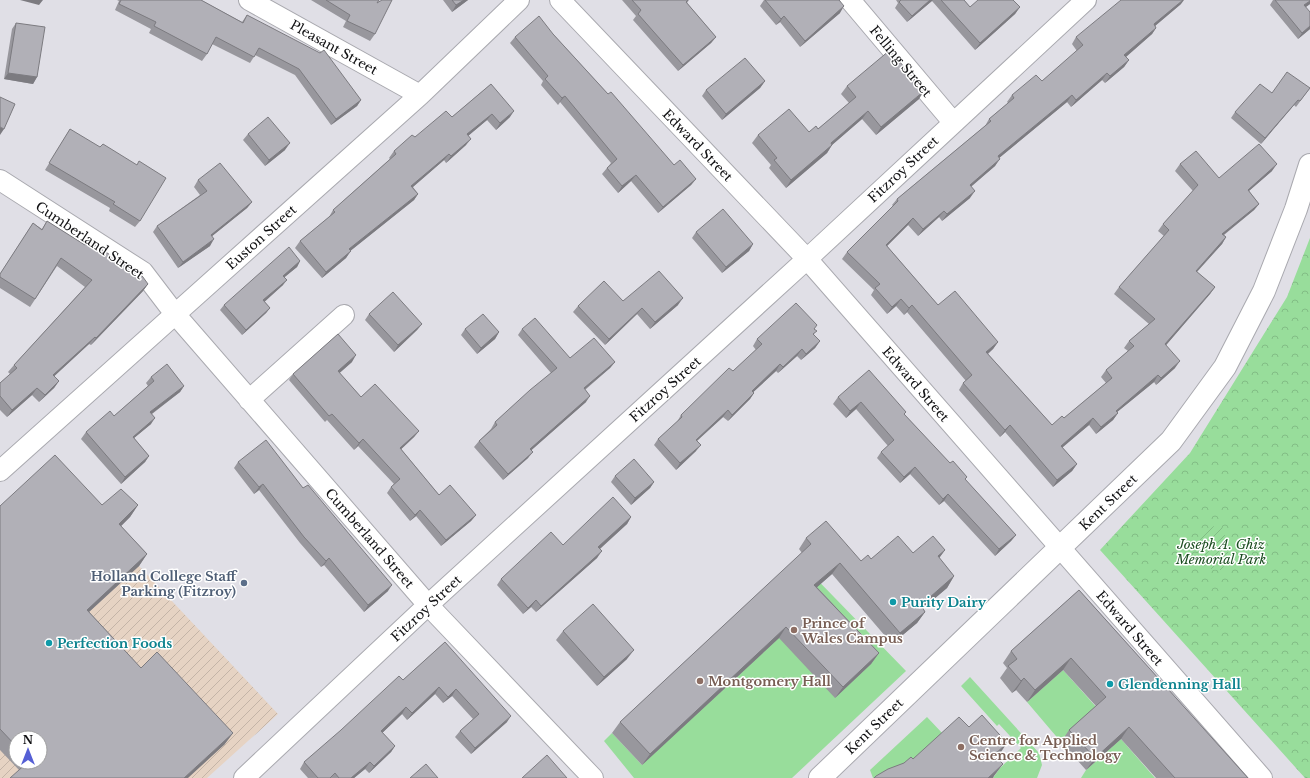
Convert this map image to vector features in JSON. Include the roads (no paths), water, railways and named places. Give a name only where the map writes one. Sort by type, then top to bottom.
[{"type":"street","name":"Pleasant Street","points":[[249,0],[420,95]]},
{"type":"street","name":"Euston Street","points":[[0,471],[420,95],[519,0]]},
{"type":"street","name":"Edward Street","points":[[560,0],[807,259],[1262,778]]},
{"type":"street","name":"Felling Street","points":[[850,0],[953,122]]},
{"type":"street","name":"Fitzroy Street","points":[[244,778],[428,605],[807,259],[1086,0]]},
{"type":"street","name":"Kent Street","points":[[820,778],[1171,441],[1225,367],[1264,291],[1296,209],[1310,165]]},
{"type":"street","name":"Cumberland Street","points":[[0,180],[143,272],[175,314],[428,605],[593,778]]},
{"type":"street","points":[[249,400],[344,315]]},
{"type":"place","name":"Holland College Staff Parking (Fitzroy)","points":[[244,583]]},
{"type":"place","name":"Purity Dairy","points":[[893,602]]},
{"type":"place","name":"Prince of Wales Campus","points":[[794,630]]},
{"type":"place","name":"Perfection Foods","points":[[49,643]]},
{"type":"place","name":"Montgomery Hall","points":[[700,681]]},
{"type":"place","name":"Glendenning Hall","points":[[1110,684]]},
{"type":"place","name":"Centre for Applied Science & Technology","points":[[961,747]]},
{"type":"park label","name":"Joseph A. Ghiz Memorial Park","points":[[1221,552]]}]
